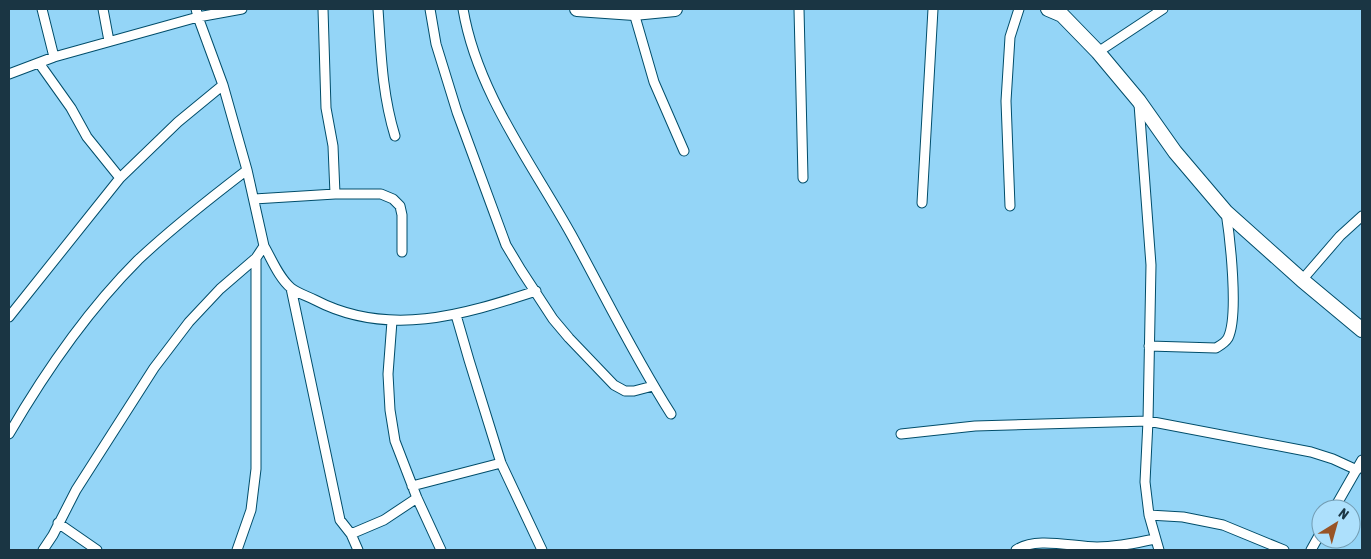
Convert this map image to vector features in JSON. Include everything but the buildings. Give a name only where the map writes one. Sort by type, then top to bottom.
[{"type":"street","points":[[42,9],[54,57]]},
{"type":"street","points":[[103,9],[109,41]]},
{"type":"street","points":[[9,74],[54,57],[197,13],[242,9]]},
{"type":"street","points":[[323,9],[326,108],[333,146],[335,194]]},
{"type":"street","points":[[378,9],[381,66],[388,112],[395,136]]},
{"type":"street","points":[[430,9],[436,44],[457,112],[506,245],[553,319],[614,385],[625,391],[634,391],[653,386]]},
{"type":"street","points":[[463,9],[474,54],[502,116],[570,233],[653,386],[671,414]]},
{"type":"street","points":[[577,9],[634,13],[675,9]]},
{"type":"street","points":[[799,9],[803,178]]},
{"type":"street","points":[[922,203],[934,9]]},
{"type":"street","points":[[1010,206],[1006,101],[1010,37],[1019,9]]},
{"type":"street","points":[[1048,9],[1061,12],[1098,52],[1139,101],[1175,152],[1226,212],[1302,280],[1362,330]]},
{"type":"street","points":[[1098,52],[1163,9]]},
{"type":"street","points":[[197,13],[223,85],[247,170],[264,246],[276,269],[291,288],[324,305],[352,315],[420,321],[495,304],[536,291]]},
{"type":"street","points":[[634,13],[654,82],[684,151]]},
{"type":"street","points":[[39,63],[71,108],[87,136],[120,178]]},
{"type":"street","points":[[9,317],[120,178],[178,122],[223,85]]},
{"type":"street","points":[[1139,101],[1151,266],[1146,482],[1149,515],[1159,550]]},
{"type":"street","points":[[9,434],[35,389],[93,309],[138,261],[177,226],[247,170]]},
{"type":"street","points":[[254,199],[335,194],[381,194],[393,199],[400,206],[402,215],[402,252]]},
{"type":"street","points":[[1149,346],[1216,348],[1223,344],[1228,337],[1233,317],[1233,300],[1230,240],[1226,212]]},
{"type":"street","points":[[1302,280],[1340,236],[1362,216]]},
{"type":"street","points":[[43,550],[53,535],[76,490],[154,368],[189,322],[220,289],[256,258],[264,246]]},
{"type":"street","points":[[237,550],[251,510],[256,469],[256,258]]},
{"type":"street","points":[[291,288],[340,520],[351,534],[358,550]]},
{"type":"street","points":[[456,314],[502,463],[542,550]]},
{"type":"street","points":[[392,320],[388,374],[390,410],[395,440],[417,498],[441,550]]},
{"type":"street","points":[[901,434],[975,426],[1148,422],[1227,438],[1301,450],[1333,459],[1357,470]]},
{"type":"street","points":[[1340,499],[1362,461]]},
{"type":"street","points":[[412,486],[502,463]]},
{"type":"street","points":[[351,534],[384,520],[417,498]]},
{"type":"street","points":[[1149,515],[1183,517],[1223,525],[1284,550]]},
{"type":"street","points":[[58,523],[97,550]]},
{"type":"street","points":[[1016,550],[1033,543],[1095,547],[1122,546],[1155,539]]}]
